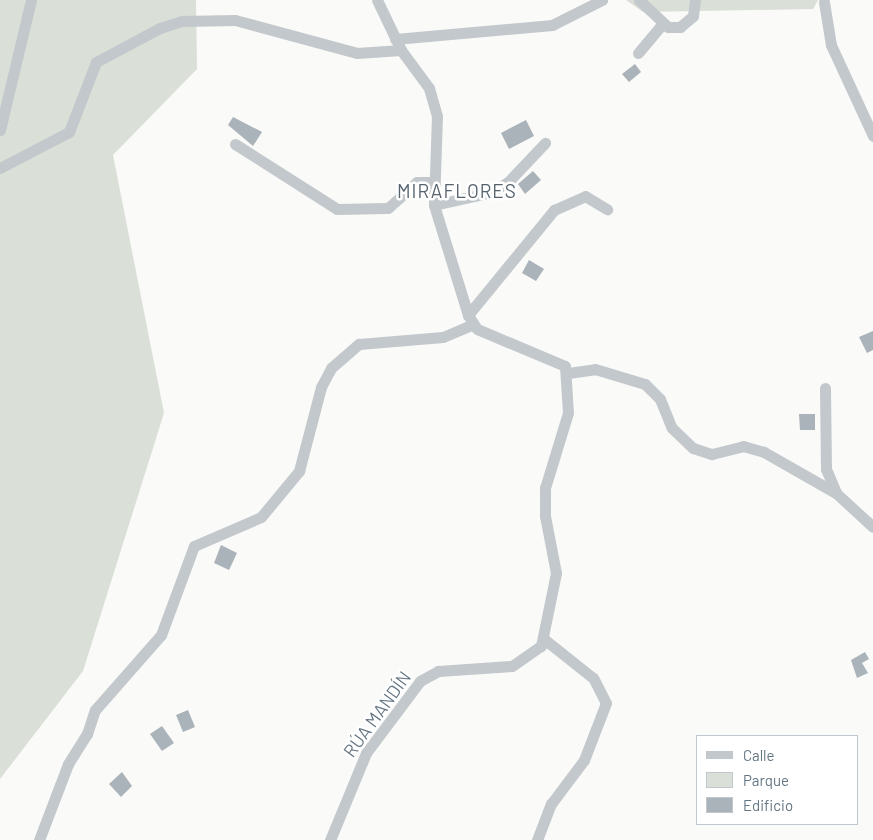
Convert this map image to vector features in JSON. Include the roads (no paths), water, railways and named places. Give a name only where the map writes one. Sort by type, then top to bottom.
[{"type":"street","points":[[0,130],[31,0]]},
{"type":"street","points":[[377,0],[401,50],[428,88],[437,116],[440,138],[432,182],[434,205],[470,320],[559,362],[568,373],[566,429],[545,488],[556,573],[544,639],[593,678],[606,703],[584,760],[551,804],[537,840]]},
{"type":"street","points":[[395,39],[552,25],[602,0]]},
{"type":"street","points":[[639,0],[663,23],[680,27],[689,22],[695,0]]},
{"type":"street","points":[[824,2],[831,46],[873,136]]},
{"type":"street","points":[[0,168],[69,132],[96,62],[160,28],[182,22],[235,20],[357,53],[401,50]]},
{"type":"street","points":[[638,53],[663,23]]},
{"type":"street","points":[[434,205],[492,192],[545,143]]},
{"type":"street","points":[[235,144],[337,209],[388,208],[417,182],[432,182]]},
{"type":"street","points":[[39,840],[95,710],[162,635],[194,546],[261,517],[299,471],[321,387],[331,368],[359,344],[443,337],[470,320],[554,210],[585,196],[607,209]]},
{"type":"street","points":[[568,373],[595,369],[645,384],[660,399],[672,428],[693,448],[712,454],[748,447],[836,493],[873,527]]},
{"type":"street","points":[[825,388],[826,469],[836,493]]},
{"type":"street","name":"RÚA MANDÍN","points":[[330,840],[361,762],[420,681],[438,671],[512,666],[536,650],[544,639]]},
{"type":"district","name":"MIRAFLORES","points":[[457,191]]}]
